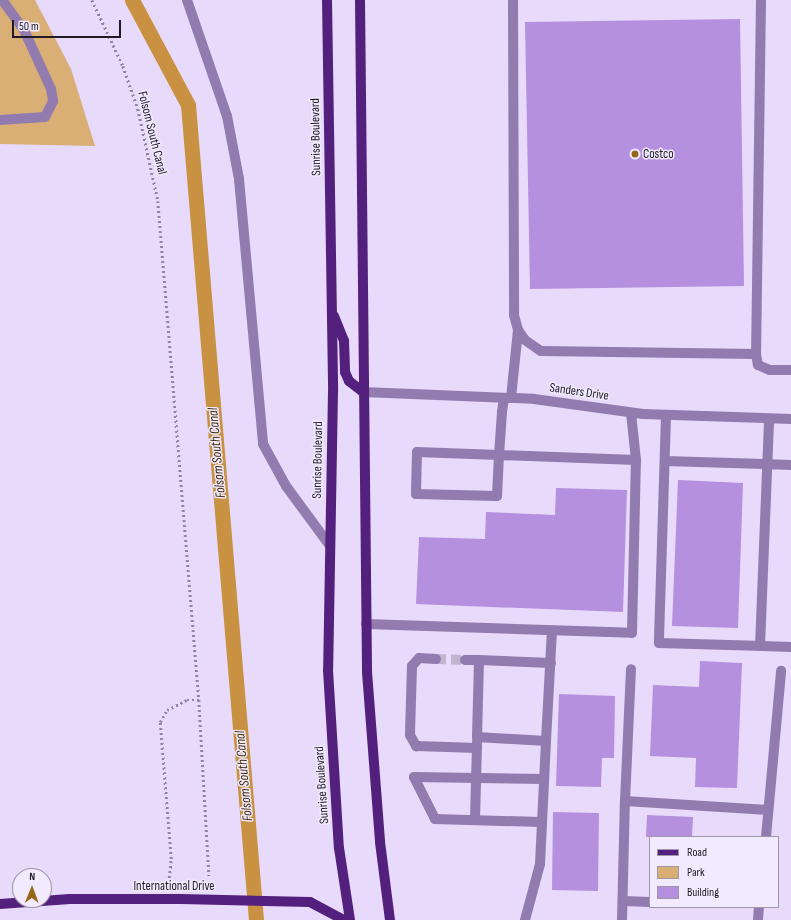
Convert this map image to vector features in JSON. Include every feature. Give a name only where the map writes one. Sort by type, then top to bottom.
[{"type":"main road","name":"Sunrise Boulevard","points":[[327,0],[331,310],[328,670],[339,848],[350,920]]},
{"type":"main road","points":[[360,0],[367,672],[380,842],[390,920]]},
{"type":"main road","points":[[331,310],[344,341],[345,372],[349,382],[363,392]]},
{"type":"main road","name":"International Drive","points":[[0,904],[70,899],[168,898],[310,902],[344,920]]},
{"type":"street","points":[[0,120],[45,117],[53,101],[51,89],[24,30],[2,0]]},
{"type":"street","points":[[186,0],[228,116],[240,179],[263,444],[286,486],[330,546]]},
{"type":"street","points":[[513,0],[514,316],[518,330],[531,346],[541,352],[756,354]]},
{"type":"street","points":[[761,0],[756,354],[758,365],[770,370],[791,370]]},
{"type":"street","points":[[518,330],[499,455],[497,496],[416,494],[417,452],[499,455],[636,460]]},
{"type":"street","name":"Sanders Drive","points":[[363,392],[507,398],[666,416],[791,419]]},
{"type":"street","points":[[366,624],[632,633],[636,460],[631,413]]},
{"type":"street","points":[[666,416],[659,643],[791,647]]},
{"type":"street","points":[[760,646],[769,419]]},
{"type":"street","points":[[665,461],[791,465]]},
{"type":"street","points":[[525,920],[540,864],[552,630]]},
{"type":"street","points":[[436,659],[419,658],[412,666],[410,735],[416,746],[477,742],[546,741]]},
{"type":"street","points":[[465,660],[551,663]]},
{"type":"street","points":[[475,820],[479,660]]},
{"type":"street","points":[[622,920],[630,669]]},
{"type":"street","points":[[766,836],[781,671]]},
{"type":"street","points":[[541,822],[435,819],[414,777],[544,779]]},
{"type":"street","points":[[625,801],[768,810]]},
{"type":"street","points":[[623,901],[649,902]]},
{"type":"street","points":[[758,920],[760,908]]},
{"type":"path","name":"Folsom South Canal","points":[[92,0],[123,66],[138,109],[158,201],[199,700],[209,876]]},
{"type":"path","points":[[168,898],[170,859],[160,722],[167,710],[187,700],[199,700]]},
{"type":"green space","points":[[0,0],[35,0],[71,69],[95,146],[0,144]]},
{"type":"building","name":"Costco","points":[[740,19],[744,286],[530,289],[525,22]]},
{"type":"building","points":[[678,480],[743,483],[738,628],[672,626]]},
{"type":"building","points":[[556,488],[627,490],[623,612],[416,604],[419,537],[485,539],[486,512],[555,515]]},
{"type":"building","points":[[700,661],[742,663],[737,788],[695,787],[696,758],[650,756],[653,685],[699,687]]},
{"type":"building","points":[[559,694],[615,696],[614,758],[602,758],[601,787],[556,786]]},
{"type":"building","points":[[553,812],[599,813],[598,891],[552,890]]},
{"type":"building","points":[[647,815],[693,817],[692,836],[646,837]]},
{"type":"waterway","name":"Folsom South Canal","points":[[132,0],[188,105],[256,920]]},
{"type":"tunnel","points":[[436,659],[465,660]]},
{"type":"place","name":"Costco","points":[[635,154]]}]
